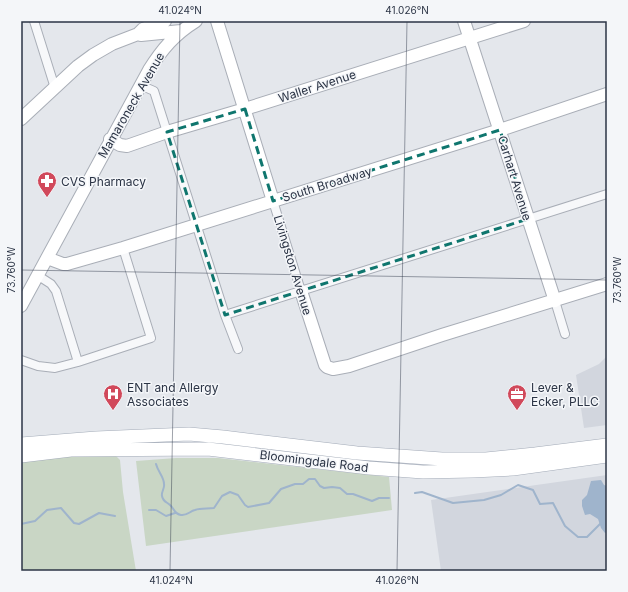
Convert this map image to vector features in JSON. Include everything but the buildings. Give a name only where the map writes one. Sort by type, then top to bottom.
[{"type":"main road","name":"Bloomingdale Road","points":[[21,444],[96,438],[189,434],[357,453],[442,459],[486,459],[607,445]]},
{"type":"main road","name":"Bloomingdale Road","points":[[21,456],[71,450],[208,449],[369,468],[424,472],[513,469],[607,456]]},
{"type":"street","points":[[34,21],[55,88]]},
{"type":"street","points":[[21,119],[78,66],[93,55],[112,44],[165,21]]},
{"type":"street","name":"Mamaroneck Avenue","points":[[21,306],[140,85],[161,51],[176,35],[196,21]]},
{"type":"street","name":"Livingston Avenue","points":[[216,21],[325,365],[330,369],[349,366],[442,335],[555,301]]},
{"type":"street","name":"Carhart Avenue","points":[[464,21],[565,334]]},
{"type":"street","name":"Waller Avenue","points":[[110,139],[120,145],[127,146],[167,132],[524,21]]},
{"type":"street","points":[[138,34],[144,35],[182,31]]},
{"type":"street","points":[[140,85],[154,91],[225,315],[238,350]]},
{"type":"street","name":"South Broadway","points":[[47,258],[67,264],[123,248],[500,130],[607,94]]},
{"type":"street","points":[[225,315],[607,194]]},
{"type":"street","points":[[21,360],[30,364],[50,368],[78,362],[151,338],[123,248]]},
{"type":"street","points":[[37,276],[51,284],[56,291],[78,362]]},
{"type":"street","points":[[555,301],[607,284]]},
{"type":"highlighted area","points":[[245,109],[273,201],[500,130],[528,219],[225,315],[167,132]]},
{"type":"shaded area","points":[[607,356],[607,425],[584,428],[576,375],[599,364]]},
{"type":"shaded area","points":[[607,475],[607,571],[441,571],[431,500]]},
{"type":"green space","points":[[70,455],[116,456],[120,460],[123,492],[136,571],[21,571],[21,460]]},
{"type":"green space","points":[[176,458],[218,458],[389,477],[392,510],[146,546],[136,461]]},
{"type":"water","points":[[601,480],[604,485],[607,486],[607,532],[605,533],[601,528],[598,519],[590,514],[585,515],[582,506],[582,500],[587,495],[591,481]]},
{"type":"waterway","points":[[156,464],[164,481],[162,494],[163,500],[171,506],[174,511],[181,515],[185,515],[197,509],[214,508],[222,496],[230,492],[238,495],[248,507],[269,503],[281,489],[295,484],[303,484],[309,479],[315,479],[320,486],[324,488],[340,488],[347,494],[353,494],[372,501],[379,498],[389,498]]},
{"type":"waterway","points":[[415,493],[422,492],[453,503],[484,500],[501,495],[518,485],[533,490],[540,504],[553,503],[565,526],[578,537],[587,537],[601,523]]},
{"type":"waterway","points":[[21,524],[35,521],[47,510],[61,508],[74,523],[79,524],[99,513],[115,516]]},
{"type":"waterway","points":[[149,510],[156,510],[166,516],[175,513]]},
{"type":"place","name":"CVS Pharmacy","points":[[47,198]]},
{"type":"place","name":"ENT and Allergy Associates","points":[[113,411]]},
{"type":"place","name":"Lever & Ecker, PLLC","points":[[517,411]]}]
